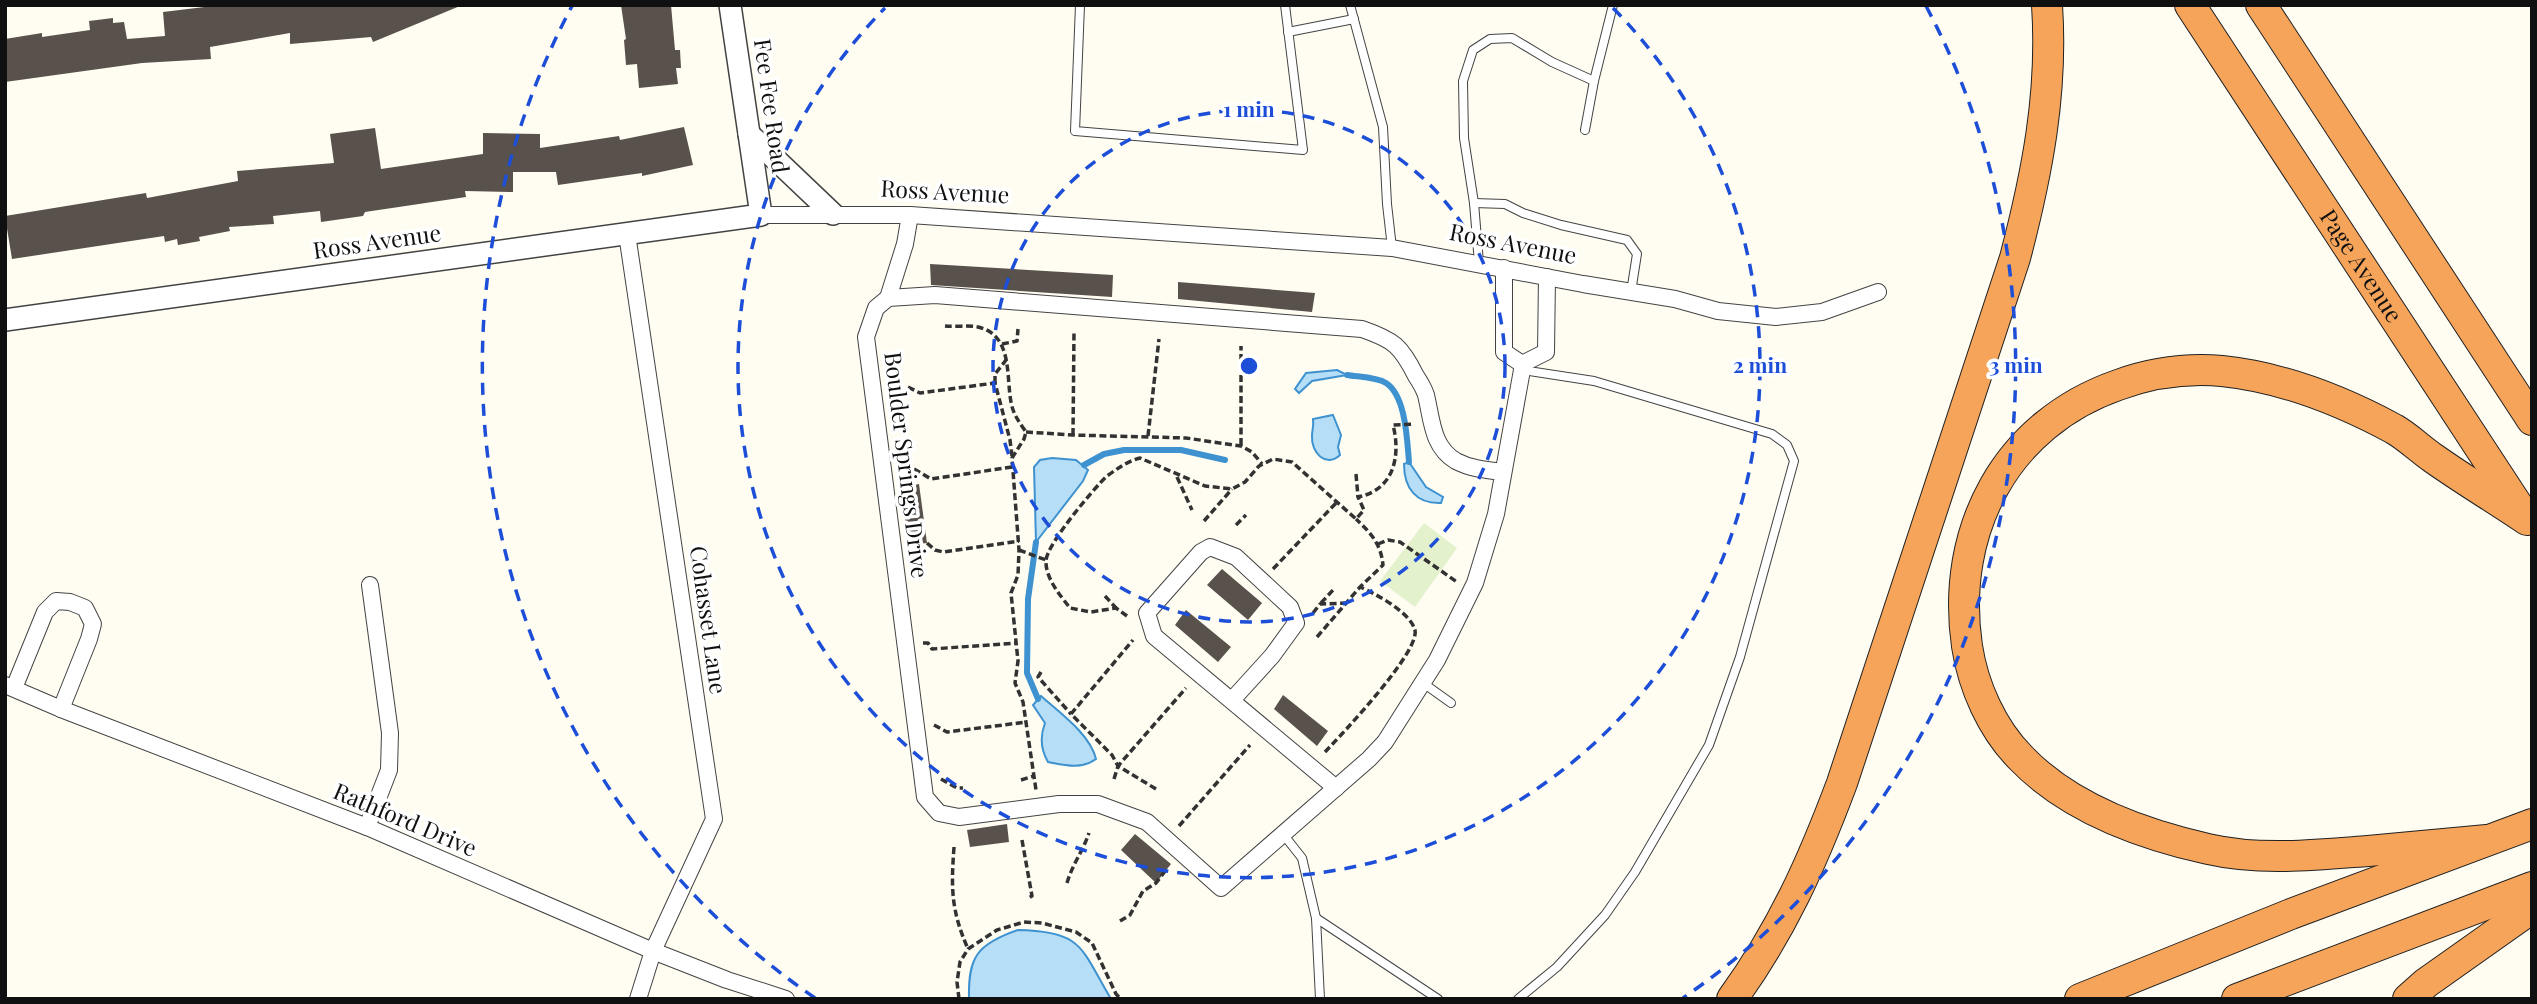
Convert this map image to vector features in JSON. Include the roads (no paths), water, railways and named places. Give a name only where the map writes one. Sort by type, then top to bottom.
[{"type":"highway","points":[[1732,999],[1757,965],[1790,908],[1817,849],[1846,770],[2015,258],[2034,183],[2045,113],[2049,36],[2047,5]]},
{"type":"highway","name":"Page Avenue","points":[[2190,5],[2529,523]]},
{"type":"highway","points":[[2261,5],[2532,421]]},
{"type":"highway","points":[[2487,840],[2312,856],[2238,855],[2170,839],[2098,812],[2044,779],[2019,756],[1999,730],[1981,696],[1969,660],[1963,618],[1965,577],[1973,533],[1988,496],[2011,459],[2036,432],[2068,408],[2101,391],[2142,376],[2177,371],[2222,371],[2266,380],[2314,394],[2356,411],[2396,431],[2529,523]]},
{"type":"highway","points":[[2080,999],[2291,914],[2532,824]]},
{"type":"highway","points":[[2237,999],[2532,887]]},
{"type":"highway","points":[[2408,999],[2426,983],[2532,908]]},
{"type":"street","name":"Fee Fee Road","points":[[730,5],[761,215]]},
{"type":"street","points":[[749,134],[833,214]]},
{"type":"street","name":"Ross Avenue","points":[[5,320],[761,215],[910,215],[1392,248],[1675,299],[1718,311],[1776,317],[1822,312],[1878,292]]},
{"type":"street","name":"Boulder Springs Drive","points":[[910,215],[905,244],[888,298],[876,308],[866,337],[925,797],[939,813],[959,817],[1059,804],[1098,804],[1147,822],[1221,888],[1283,834]]},
{"type":"street","name":"Cohasset Lane","points":[[627,234],[714,819],[653,951],[638,999]]},
{"type":"street","points":[[1504,268],[1504,352],[1522,368]]},
{"type":"street","points":[[1283,834],[1385,742],[1437,660],[1475,583],[1496,513],[1522,368],[1546,352],[1547,277]]},
{"type":"street","points":[[888,298],[935,295],[1362,329],[1384,337],[1404,351],[1425,393],[1430,422],[1441,449],[1455,461],[1470,467],[1503,472]]},
{"type":"street","points":[[1232,700],[1272,656],[1296,623],[1290,607],[1236,557],[1210,547],[1201,552],[1147,613],[1154,636],[1336,788]]},
{"type":"street","points":[[367,827],[389,770],[390,733],[370,585]]},
{"type":"street","points":[[9,686],[45,612],[56,601],[70,602],[85,608],[93,624],[61,709]]},
{"type":"street","name":"Rathford Drive","points":[[9,686],[61,709],[367,827],[727,981],[786,999]]},
{"type":"lane","points":[[1080,5],[1075,131],[1303,150],[1285,5]]},
{"type":"lane","points":[[1350,5],[1384,127],[1392,248]]},
{"type":"lane","points":[[1585,130],[1613,5]]},
{"type":"lane","points":[[1288,32],[1354,19]]},
{"type":"lane","points":[[1479,263],[1464,138],[1463,81],[1473,50],[1490,39],[1512,38],[1552,62],[1594,81]]},
{"type":"lane","points":[[1474,204],[1504,204],[1561,225],[1627,240],[1637,254],[1631,292]]},
{"type":"lane","points":[[1518,999],[1557,967],[1605,915],[1635,872],[1709,745],[1740,657],[1794,461],[1787,445],[1772,434],[1594,381],[1522,368]]},
{"type":"lane","points":[[1423,683],[1451,703]]},
{"type":"lane","points":[[1283,834],[1302,858],[1316,918],[1320,999]]},
{"type":"lane","points":[[1316,918],[1438,999]]},
{"type":"water","points":[[1337,370],[1347,375],[1312,381],[1299,393],[1295,389],[1306,373]]},
{"type":"water","points":[[1333,415],[1341,435],[1338,447],[1340,455],[1330,460],[1320,457],[1314,448],[1313,419]]},
{"type":"water","points":[[1040,460],[1076,460],[1088,470],[1083,481],[1036,542],[1034,467]]},
{"type":"water","points":[[1409,462],[1426,487],[1443,497],[1441,503],[1425,501],[1413,493],[1405,473],[1404,464]]},
{"type":"water","points":[[1041,696],[1088,741],[1096,759],[1078,766],[1048,762],[1042,743],[1045,723],[1033,705]]},
{"type":"water","points":[[1018,930],[1040,931],[1069,939],[1086,955],[1111,999],[969,999],[970,972],[978,954],[993,941]]},
{"type":"waterway","points":[[1347,375],[1377,379],[1393,389],[1402,408],[1409,462]]},
{"type":"waterway","points":[[1084,465],[1104,454],[1124,450],[1181,450],[1225,460]]},
{"type":"waterway","points":[[1036,542],[1028,599],[1027,673],[1038,699]]}]
